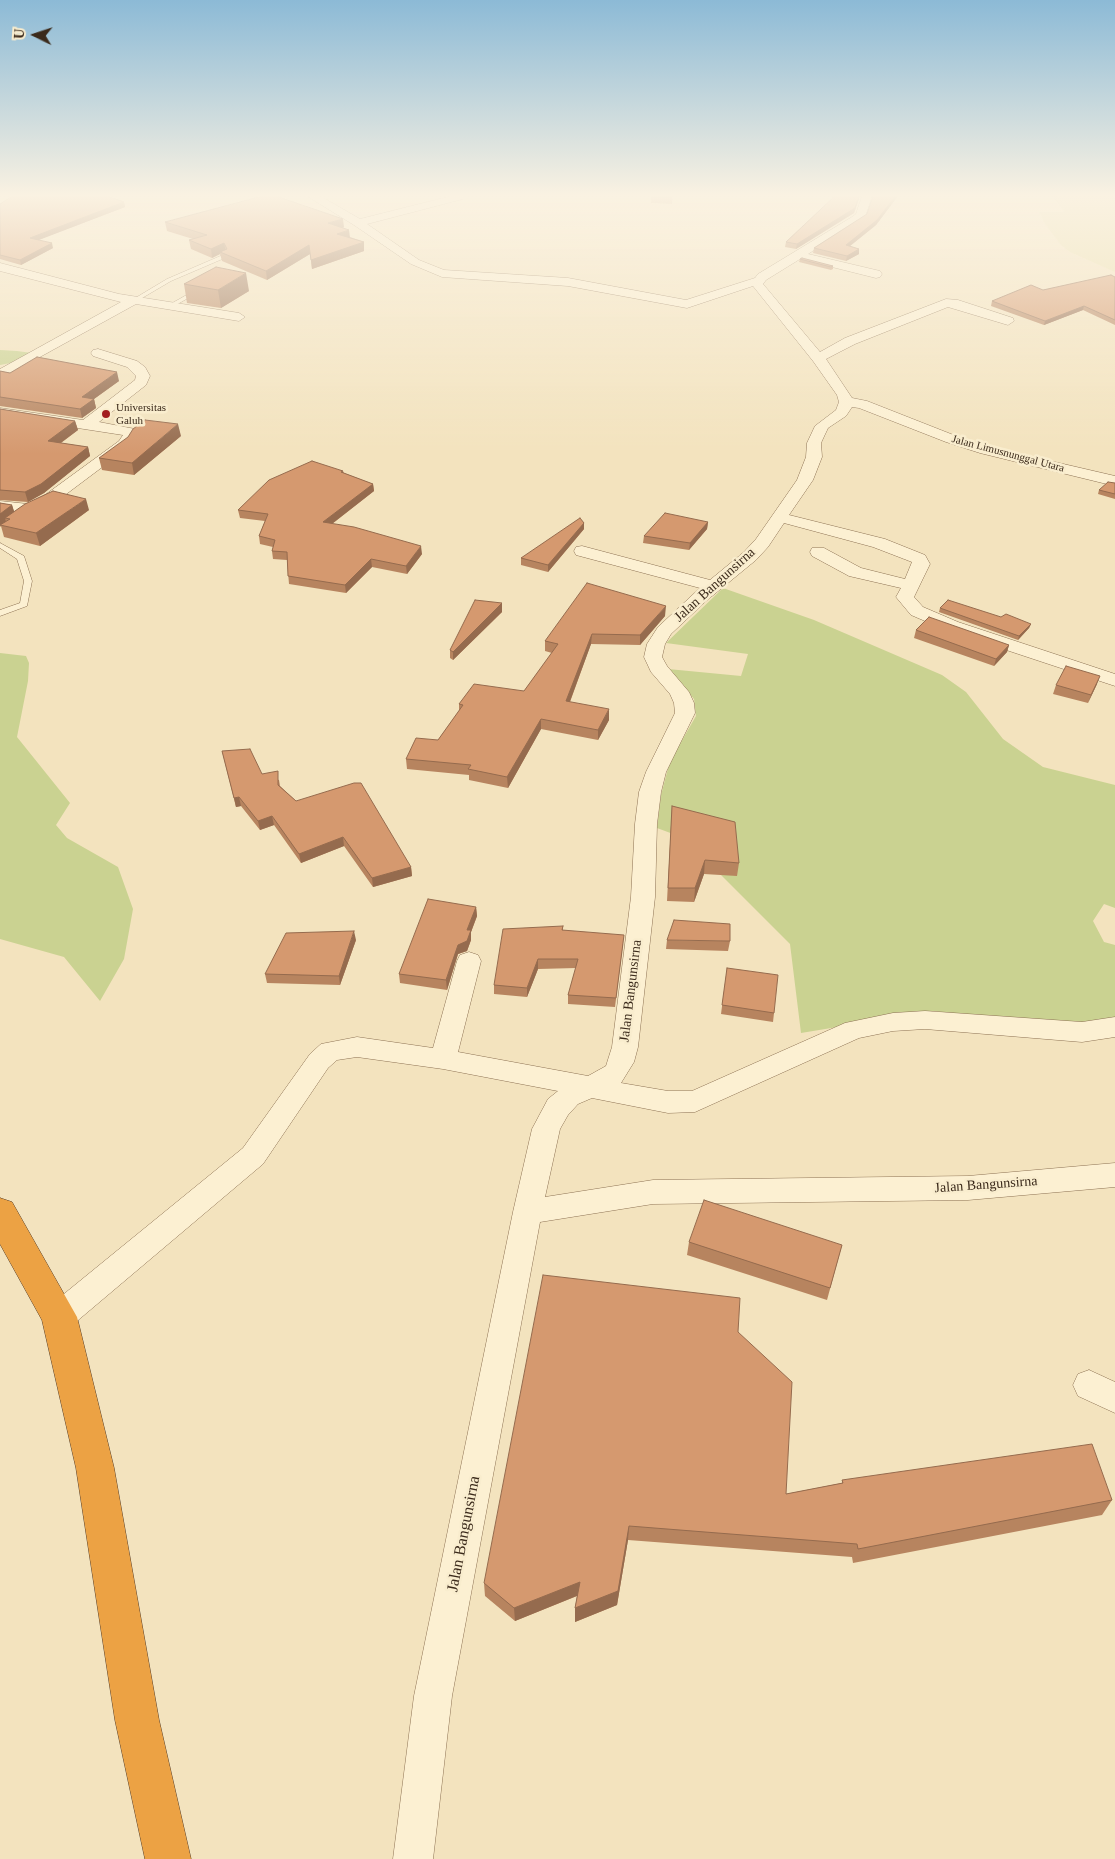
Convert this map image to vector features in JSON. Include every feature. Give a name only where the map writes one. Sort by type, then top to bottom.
[{"type":"highway","points":[[0,1212],[59,1317],[95,1468],[136,1720],[168,1859]]},
{"type":"street","points":[[48,280],[110,296],[240,317]]},
{"type":"street","points":[[537,280],[568,282],[687,304],[758,281],[759,288],[794,326],[844,394],[846,402]]},
{"type":"street","points":[[0,375],[135,300]]},
{"type":"street","points":[[818,358],[867,334],[946,303],[954,303],[1008,321]]},
{"type":"street","points":[[86,424],[141,382],[143,376],[140,370],[132,364],[98,353]]},
{"type":"street","name":"Jalan Limusnunggal Utara","points":[[846,402],[862,404],[951,439],[985,450],[1115,482]]},
{"type":"street","name":"Jalan Bangunsirna","points":[[413,1859],[433,1696],[527,1212],[546,1130],[558,1108],[569,1097],[606,1080],[614,1073],[621,1062],[625,1047],[642,897],[646,824],[650,792],[656,772],[685,713],[684,703],[679,692],[658,668],[654,657],[656,644],[664,631],[713,586],[750,556],[805,480],[814,457],[814,443],[822,426],[841,413],[846,402]]},
{"type":"street","points":[[0,412],[86,424],[130,432],[131,434],[118,448],[51,498],[27,512],[0,506]]},
{"type":"street","points":[[779,517],[879,543],[920,560],[921,564],[905,597],[917,611],[952,626],[1115,680]]},
{"type":"street","points":[[582,551],[713,586]]},
{"type":"street","points":[[818,552],[855,572],[910,585]]},
{"type":"street","points":[[443,1059],[469,961]]},
{"type":"street","points":[[59,1317],[253,1156],[319,1061],[330,1051],[357,1047],[443,1059],[668,1102],[695,1100],[854,1030],[893,1022],[925,1020],[1082,1032],[1115,1027]]},
{"type":"street","name":"Jalan Bangunsirna","points":[[527,1212],[653,1192],[968,1188],[1115,1175]]},
{"type":"lane","points":[[135,300],[170,280]]},
{"type":"lane","points":[[170,306],[205,287]]},
{"type":"lane","points":[[0,545],[21,558],[28,580],[24,604],[0,613]]},
{"type":"green space","points":[[0,350],[32,353],[16,362],[0,365]]},
{"type":"green space","points":[[723,588],[814,620],[942,675],[966,692],[1003,739],[1043,767],[1115,785],[1115,908],[1104,904],[1093,921],[1104,942],[1115,945],[1115,1018],[1080,1023],[977,1017],[934,1011],[801,1033],[790,944],[717,871],[724,853],[657,828],[661,795],[670,761],[696,716],[694,699],[668,669],[741,676],[748,654],[666,643]]},
{"type":"green space","points":[[0,653],[26,656],[29,663],[28,681],[17,737],[70,803],[56,825],[67,838],[118,867],[133,909],[124,959],[100,1001],[64,957],[0,939]]},
{"type":"building","points":[[192,280],[235,280],[218,290],[184,284]]},
{"type":"building","points":[[1089,280],[1115,280],[1115,320],[1084,306],[1045,321],[992,301],[1031,285],[1043,290]]},
{"type":"building","points":[[37,357],[117,372],[82,397],[94,399],[80,409],[0,397],[0,371],[10,373]]},
{"type":"building","points":[[0,409],[75,421],[48,441],[88,447],[41,484],[25,492],[0,490]]},
{"type":"building","points":[[145,420],[178,424],[132,463],[99,458],[128,437],[133,429]]},
{"type":"building","points":[[312,461],[343,471],[341,472],[373,484],[323,522],[354,527],[421,546],[406,566],[371,559],[345,585],[288,576],[287,552],[272,551],[275,540],[259,536],[268,514],[238,510],[269,480]]},
{"type":"building","points":[[1108,482],[1115,483],[1115,494],[1099,490]]},
{"type":"building","points":[[53,491],[86,499],[36,533],[0,525],[10,519],[5,518],[25,504]]},
{"type":"building","points":[[0,503],[12,505],[0,514]]},
{"type":"building","points":[[665,513],[708,522],[690,543],[644,536]]},
{"type":"building","points":[[580,518],[584,523],[548,565],[521,558]]},
{"type":"building","points":[[587,583],[666,606],[640,635],[592,634],[566,701],[609,709],[598,730],[541,719],[507,777],[468,769],[471,765],[406,759],[416,738],[438,740],[463,705],[459,704],[474,684],[524,691],[558,644],[545,641]]},
{"type":"building","points":[[475,600],[502,603],[453,652],[450,650]]},
{"type":"building","points":[[948,600],[1001,617],[1006,614],[1031,624],[1019,636],[940,608]]},
{"type":"building","points":[[929,617],[1009,645],[996,659],[916,630]]},
{"type":"building","points":[[1066,666],[1100,676],[1091,695],[1056,685]]},
{"type":"building","points":[[250,749],[262,774],[278,771],[278,785],[296,801],[354,783],[361,783],[411,867],[372,878],[343,837],[299,854],[272,816],[258,821],[239,797],[234,798],[222,751]]},
{"type":"building","points":[[672,806],[735,822],[739,863],[705,860],[695,888],[668,888]]},
{"type":"building","points":[[428,899],[476,907],[467,930],[471,930],[467,941],[458,945],[446,980],[399,974]]},
{"type":"building","points":[[674,920],[730,924],[730,941],[667,940]]},
{"type":"building","points":[[563,926],[562,930],[624,935],[616,998],[568,995],[578,959],[538,959],[527,988],[494,985],[503,929]]},
{"type":"building","points":[[354,931],[339,976],[265,974],[286,933]]},
{"type":"building","points":[[727,968],[778,975],[774,1013],[722,1005]]},
{"type":"building","points":[[704,1200],[842,1245],[830,1288],[689,1242]]},
{"type":"building","points":[[543,1275],[740,1298],[738,1332],[792,1382],[786,1494],[843,1483],[842,1480],[1092,1444],[1112,1500],[858,1549],[857,1544],[629,1526],[618,1591],[575,1608],[580,1582],[514,1608],[484,1583]]},
{"type":"place","name":"Universitas Galuh","points":[[106,414]]}]
